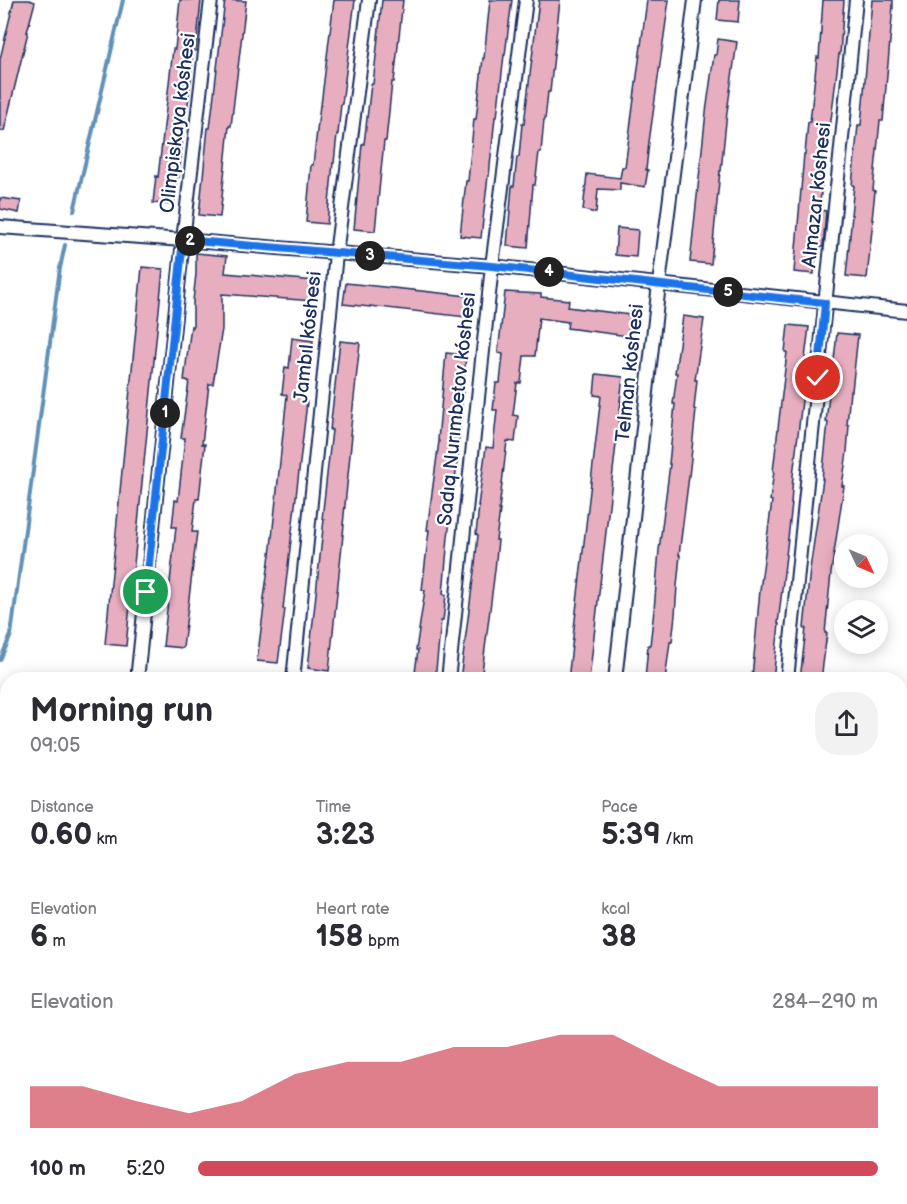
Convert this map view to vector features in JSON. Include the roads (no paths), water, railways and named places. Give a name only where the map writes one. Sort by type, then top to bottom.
[{"type":"street","name":"Olimpiskaya kóshesi","points":[[138,672],[183,240],[211,0]]},
{"type":"street","name":"Jambıl kóshesi","points":[[294,672],[336,254],[369,0]]},
{"type":"street","name":"Sadıq Nurımbetov kóshesi","points":[[449,672],[492,266],[526,0]]},
{"type":"street","name":"Telman kóshesi","points":[[616,672],[659,284],[695,0]]},
{"type":"street","name":"Almazar kóshesi","points":[[788,672],[856,0]]},
{"type":"street","points":[[0,227],[492,266],[907,311]]},
{"type":"waterway","points":[[74,211],[123,0]]},
{"type":"waterway","points":[[0,660],[11,635],[65,245]]}]
